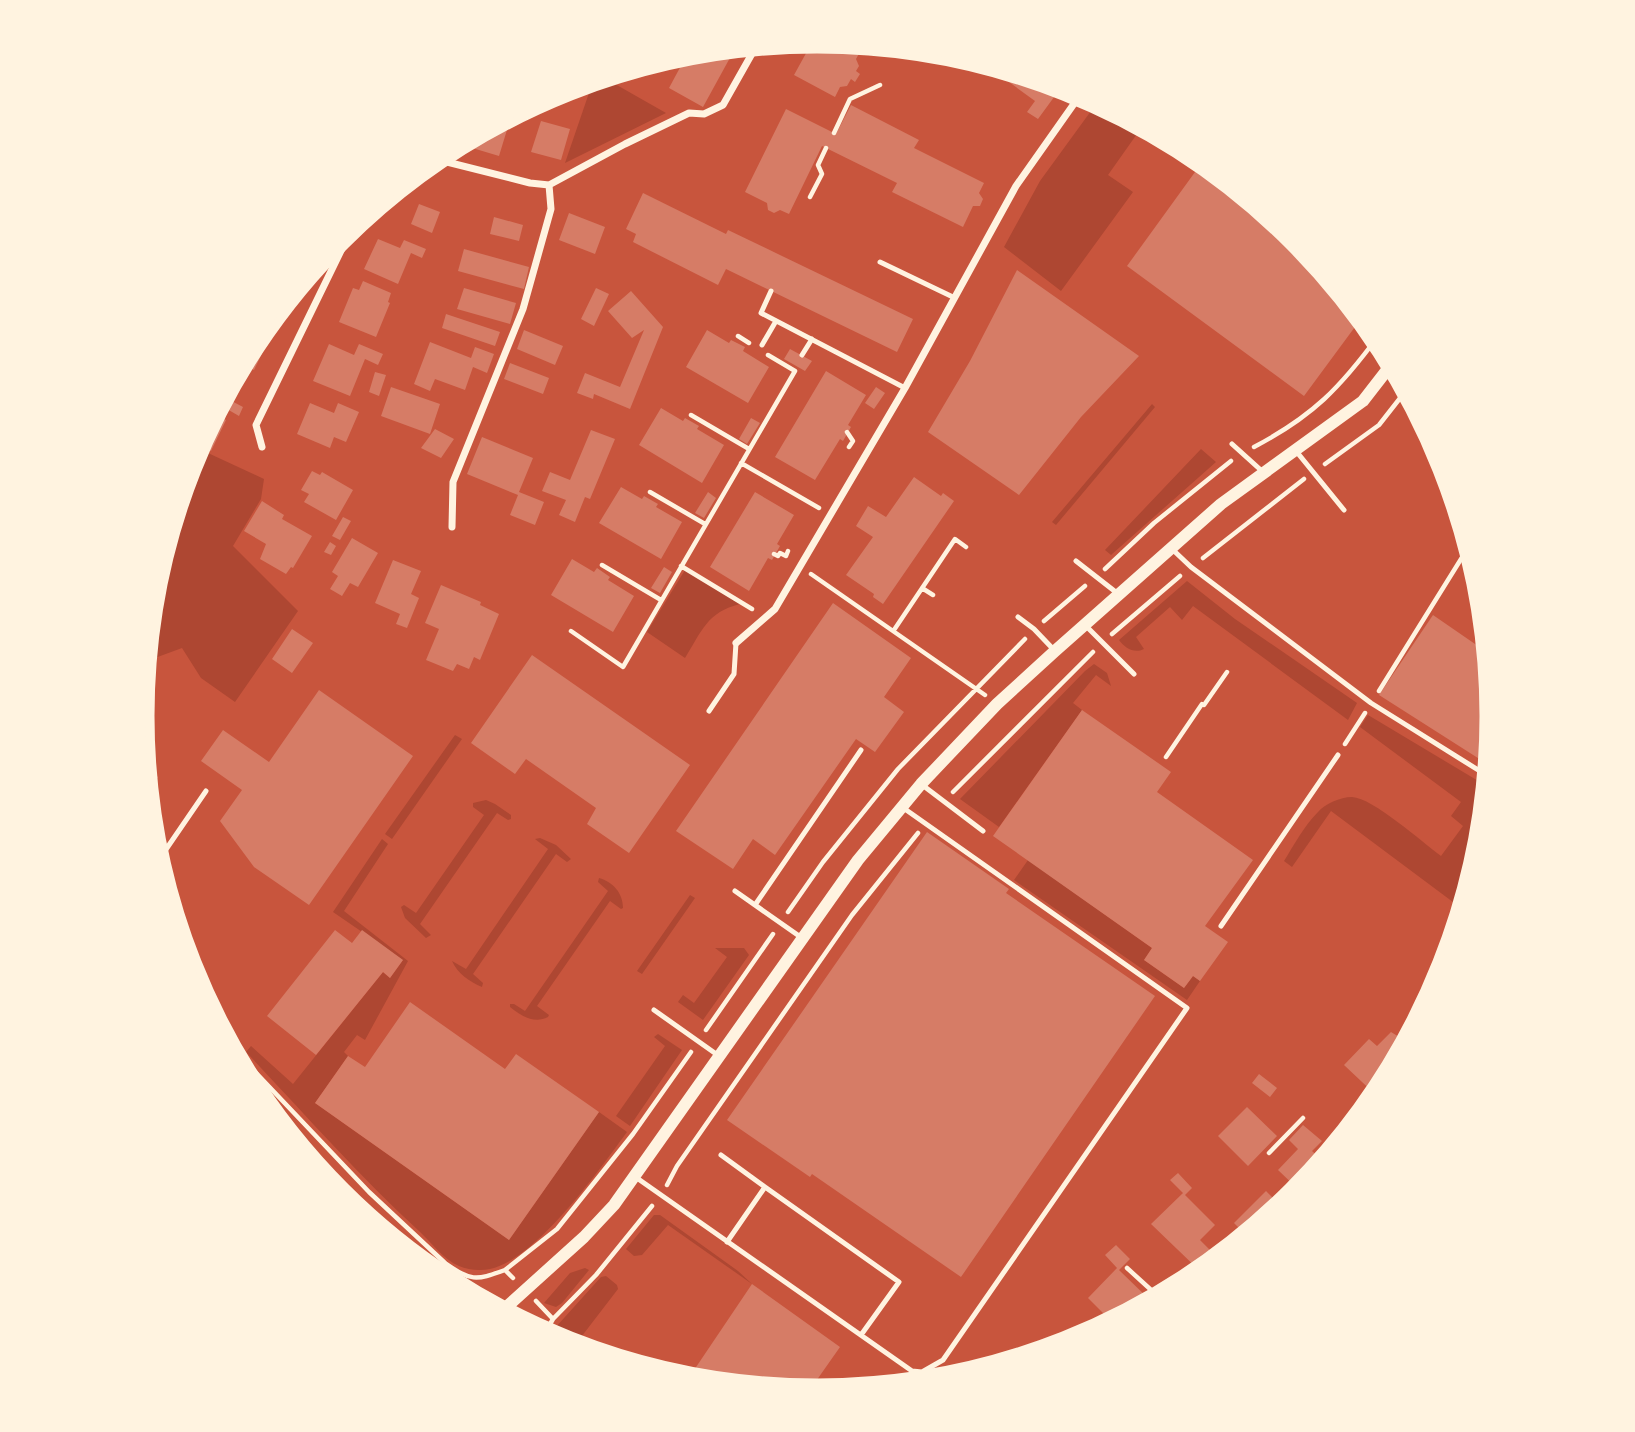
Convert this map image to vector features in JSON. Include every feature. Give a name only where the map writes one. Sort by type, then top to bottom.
[{"type":"street","points":[[446,162],[530,183],[549,185],[690,113],[704,114],[723,105],[753,52]]},
{"type":"street","points":[[736,643],[775,609],[905,388],[1016,186],[1076,101]]},
{"type":"street","points":[[452,527],[453,482],[523,309],[551,209],[549,185]]},
{"type":"street","points":[[262,447],[256,425],[342,248]]},
{"type":"street","points":[[510,1308],[614,1205],[858,860],[921,784],[996,704],[1171,548],[1221,505],[1363,401],[1387,370]]},
{"type":"lane","points":[[880,262],[955,298]]},
{"type":"lane","points":[[771,291],[761,313],[905,388]]},
{"type":"lane","points":[[762,345],[776,321]]},
{"type":"lane","points":[[802,355],[811,339]]},
{"type":"lane","points":[[1232,444],[1264,474]]},
{"type":"lane","points":[[1296,451],[1344,510]]},
{"type":"lane","points":[[1171,548],[1191,567],[1371,703],[1482,772]]},
{"type":"lane","points":[[1076,561],[1119,595]]},
{"type":"lane","points":[[1018,617],[1055,651]]},
{"type":"lane","points":[[1085,625],[1134,674]]},
{"type":"lane","points":[[709,711],[734,674],[736,643]]},
{"type":"lane","points":[[755,905],[861,750]]},
{"type":"lane","points":[[1221,926],[1338,755]]},
{"type":"lane","points":[[921,784],[983,831]]},
{"type":"lane","points":[[164,852],[206,791]]},
{"type":"lane","points":[[634,1177],[912,1371],[922,1372],[943,1360],[1187,1008],[902,807]]},
{"type":"lane","points":[[735,891],[802,938]]},
{"type":"lane","points":[[654,1010],[719,1056]]},
{"type":"lane","points":[[721,1155],[899,1282],[861,1335]]},
{"type":"lane","points":[[727,1242],[765,1187]]},
{"type":"path","points":[[834,133],[850,99],[880,85]]},
{"type":"path","points":[[810,197],[822,174],[818,165],[827,148]]},
{"type":"path","points":[[571,631],[623,667],[632,656],[661,600],[795,371],[738,336]]},
{"type":"path","points":[[691,415],[749,449]]},
{"type":"path","points":[[850,446],[853,441],[847,432],[855,434]]},
{"type":"path","points":[[741,463],[832,515]]},
{"type":"path","points":[[650,492],[705,524]]},
{"type":"path","points":[[894,630],[955,540],[966,547]]},
{"type":"path","points":[[782,562],[774,554],[786,556],[788,552]]},
{"type":"path","points":[[1338,755],[1465,555]]},
{"type":"path","points":[[602,565],[661,600]]},
{"type":"path","points":[[681,566],[766,617]]},
{"type":"path","points":[[801,566],[996,704]]},
{"type":"path","points":[[922,588],[933,595]]},
{"type":"path","points":[[1166,757],[1227,672]]},
{"type":"path","points":[[251,1067],[369,1192],[445,1264]]},
{"type":"path","points":[[1269,1153],[1303,1118]]},
{"type":"path","points":[[1127,1268],[1154,1292]]},
{"type":"shaded area","points":[[615,84],[666,113],[565,163],[590,90]]},
{"type":"shaded area","points":[[1093,109],[1139,132],[1108,175],[1133,192],[1061,291],[1004,247],[1040,181]]},
{"type":"shaded area","points":[[1152,404],[1155,407],[1056,525],[1052,522]]},
{"type":"shaded area","points":[[1201,449],[1216,462],[1111,555],[1105,550]]},
{"type":"shaded area","points":[[205,452],[264,479],[261,499],[233,546],[298,611],[235,702],[201,678],[182,648],[153,659],[163,586],[173,543]]},
{"type":"shaded area","points":[[685,570],[740,604],[713,617],[685,658],[647,632]]},
{"type":"shaded area","points":[[1187,581],[1235,619],[1357,703],[1348,720],[1193,606],[1182,620],[1170,607],[1136,637],[1144,649],[1133,650],[1121,643],[1119,640]]},
{"type":"shaded area","points":[[1094,664],[1107,673],[1111,686],[1096,675],[1073,703],[1082,710],[999,827],[960,799],[1085,671]]},
{"type":"shaded area","points":[[1368,715],[1481,783],[1472,846],[1457,905],[1331,811],[1292,867],[1284,861],[1318,812],[1343,798],[1361,799],[1372,805],[1441,856],[1463,826],[1451,816],[1461,802],[1360,727]]},
{"type":"shaded area","points":[[455,735],[462,739],[392,839],[385,834]]},
{"type":"shaded area","points":[[486,800],[511,815],[511,819],[508,820],[497,813],[420,924],[431,935],[426,938],[405,918],[401,907],[404,905],[416,913],[484,815],[473,807],[473,803]]},
{"type":"shaded area","points":[[540,838],[556,845],[571,859],[567,862],[556,854],[473,974],[483,983],[482,987],[464,977],[452,961],[466,969],[548,849],[535,839]]},
{"type":"shaded area","points":[[382,839],[388,844],[344,911],[408,961],[365,1040],[357,1035],[344,1052],[348,1056],[315,1103],[509,1240],[599,1112],[627,1132],[584,1189],[547,1231],[508,1262],[490,1269],[474,1270],[463,1267],[443,1255],[352,1166],[246,1052],[251,1046],[293,1084],[383,972],[390,978],[403,960],[333,912]]},
{"type":"shaded area","points":[[1028,860],[1152,948],[1144,960],[1184,988],[1193,976],[1200,981],[1187,1000],[1014,880]]},
{"type":"shaded area","points":[[599,878],[616,889],[623,908],[610,901],[537,1006],[549,1015],[548,1017],[538,1020],[523,1016],[510,1007],[510,1004],[525,1011],[608,891],[598,882]]},
{"type":"shaded area","points":[[690,895],[695,898],[642,974],[637,971]]},
{"type":"shaded area","points":[[715,948],[744,948],[749,955],[703,1020],[678,1002],[683,995],[694,1003],[727,957]]},
{"type":"shaded area","points":[[658,1034],[682,1050],[630,1126],[616,1116],[665,1046],[654,1037]]},
{"type":"shaded area","points":[[654,1215],[660,1215],[752,1284],[668,1225],[642,1255],[634,1256],[626,1249]]},
{"type":"shaded area","points":[[585,1268],[589,1270],[562,1303],[556,1307],[544,1303],[570,1273]]},
{"type":"shaded area","points":[[606,1276],[618,1289],[580,1339],[554,1329],[601,1277]]},
{"type":"building","points":[[808,49],[861,50],[856,59],[859,66],[856,71],[860,74],[855,82],[851,79],[847,86],[840,87],[835,97],[794,75]]},
{"type":"building","points":[[732,55],[703,107],[669,88],[682,63]]},
{"type":"building","points":[[999,74],[1057,94],[1038,119],[1027,112],[1035,101]]},
{"type":"building","points":[[851,105],[919,140],[914,148],[984,183],[979,193],[983,199],[980,206],[973,206],[963,227],[892,192],[897,183],[822,146],[789,214],[780,210],[774,213],[768,210],[767,203],[745,192],[786,109],[836,134]]},
{"type":"building","points":[[541,121],[570,129],[561,160],[531,152]]},
{"type":"building","points":[[508,125],[499,156],[469,147]]},
{"type":"building","points":[[1198,168],[1224,187],[1289,244],[1319,276],[1357,324],[1304,396],[1127,266]]},
{"type":"building","points":[[643,193],[726,234],[728,230],[913,319],[897,352],[726,269],[718,285],[633,242],[636,234],[626,229]]},
{"type":"building","points":[[419,204],[440,212],[432,233],[411,224]]},
{"type":"building","points":[[569,213],[605,227],[595,254],[559,240]]},
{"type":"building","points":[[494,217],[523,225],[519,241],[490,234]]},
{"type":"building","points":[[378,239],[400,248],[404,240],[426,249],[422,258],[411,253],[398,284],[364,269]]},
{"type":"building","points":[[464,249],[529,267],[524,289],[458,271]]},
{"type":"building","points":[[1017,270],[1139,356],[1081,417],[1019,495],[928,432],[970,361]]},
{"type":"building","points":[[363,281],[391,293],[390,303],[376,337],[339,322],[353,288],[359,290]]},
{"type":"building","points":[[464,288],[516,303],[510,324],[457,309]]},
{"type":"building","points":[[596,288],[609,294],[594,326],[581,319]]},
{"type":"building","points":[[631,291],[663,327],[630,409],[594,394],[593,399],[577,393],[585,373],[620,387],[644,330],[632,338],[608,311]]},
{"type":"building","points":[[446,314],[500,332],[495,346],[442,328]]},
{"type":"building","points":[[524,330],[563,346],[555,365],[517,349]]},
{"type":"building","points":[[707,330],[729,343],[731,340],[745,347],[743,351],[769,367],[748,403],[686,367]]},
{"type":"building","points":[[266,340],[268,341],[254,370],[249,368]]},
{"type":"building","points":[[430,342],[471,358],[475,347],[494,354],[487,373],[473,367],[465,390],[435,379],[430,391],[414,384]]},
{"type":"building","points":[[329,344],[354,355],[359,344],[383,354],[378,365],[365,359],[350,396],[313,381]]},
{"type":"building","points":[[790,349],[812,361],[805,371],[784,359]]},
{"type":"building","points":[[510,363],[549,378],[543,394],[504,379]]},
{"type":"building","points":[[826,371],[866,395],[848,425],[851,427],[843,441],[840,439],[815,480],[775,457]]},
{"type":"building","points":[[375,372],[386,375],[379,396],[369,392]]},
{"type":"building","points":[[391,387],[440,404],[430,434],[381,416]]},
{"type":"building","points":[[876,387],[885,393],[874,409],[865,403]]},
{"type":"building","points":[[230,400],[243,407],[239,416],[226,408]]},
{"type":"building","points":[[310,403],[334,413],[338,403],[359,412],[346,442],[334,437],[330,448],[297,434]]},
{"type":"building","points":[[661,408],[683,421],[685,418],[699,426],[697,429],[724,445],[702,483],[639,445]]},
{"type":"building","points":[[221,418],[226,420],[211,451],[206,449]]},
{"type":"building","points":[[751,418],[760,423],[747,444],[739,439]]},
{"type":"building","points":[[435,429],[454,439],[441,458],[421,448]]},
{"type":"building","points":[[591,430],[615,439],[590,499],[585,497],[575,522],[559,515],[566,500],[542,491],[550,472],[570,480]]},
{"type":"building","points":[[482,437],[533,458],[519,492],[544,502],[535,525],[510,515],[518,495],[467,474]]},
{"type":"building","points":[[312,471],[320,475],[322,472],[353,490],[336,520],[304,502],[309,494],[301,490]]},
{"type":"building","points":[[914,477],[941,496],[943,493],[954,501],[883,604],[873,597],[874,594],[846,575],[873,537],[856,526],[868,506],[886,517]]},
{"type":"building","points":[[621,487],[642,499],[644,496],[658,504],[656,507],[682,522],[661,559],[599,523]]},
{"type":"building","points":[[708,492],[716,498],[704,518],[695,513]]},
{"type":"building","points":[[755,492],[794,515],[777,544],[780,546],[772,560],[768,558],[749,591],[710,567]]},
{"type":"building","points":[[262,501],[284,515],[282,519],[312,536],[293,568],[286,574],[260,559],[266,544],[244,531]]},
{"type":"building","points":[[343,517],[351,521],[340,540],[332,536]]},
{"type":"building","points":[[352,538],[378,553],[358,587],[350,583],[342,596],[330,589],[338,576],[332,572]]},
{"type":"building","points":[[330,542],[336,546],[331,555],[324,552]]},
{"type":"building","points":[[572,559],[594,572],[597,568],[610,577],[608,580],[634,596],[613,632],[551,595]]},
{"type":"building","points":[[393,560],[421,571],[411,594],[419,598],[407,628],[396,624],[400,614],[375,603]]},
{"type":"building","points":[[664,567],[672,572],[660,593],[651,588]]},
{"type":"building","points":[[441,585],[481,602],[480,605],[499,614],[480,660],[474,657],[469,669],[457,664],[453,671],[426,660],[439,629],[425,623]]},
{"type":"building","points":[[833,603],[911,658],[884,697],[904,712],[875,752],[856,739],[775,855],[753,839],[733,869],[676,831]]},
{"type":"building","points":[[1433,615],[1481,648],[1483,761],[1379,695]]},
{"type":"building","points":[[292,629],[313,643],[292,673],[272,659]]},
{"type":"building","points":[[532,655],[690,765],[629,853],[587,824],[596,808],[526,759],[515,774],[471,743]]},
{"type":"building","points":[[319,690],[413,756],[309,905],[254,867],[220,821],[242,790],[201,761],[223,730],[269,762]]},
{"type":"building","points":[[1082,710],[1171,772],[1157,792],[1253,860],[1205,926],[1228,942],[1200,981],[1193,976],[1184,988],[1144,960],[1152,948],[993,836]]},
{"type":"building","points":[[927,832],[1009,889],[1006,893],[1155,996],[961,1277],[812,1174],[810,1177],[727,1120]]},
{"type":"building","points":[[335,930],[352,943],[362,930],[403,960],[390,978],[383,972],[316,1055],[267,1016]]},
{"type":"building","points":[[410,1002],[505,1069],[516,1054],[599,1112],[509,1240],[315,1103],[348,1056],[365,1067]]},
{"type":"building","points":[[1391,1032],[1401,1038],[1370,1090],[1344,1065],[1369,1039],[1377,1046]]},
{"type":"building","points":[[1259,1074],[1277,1088],[1270,1097],[1252,1083]]},
{"type":"building","points":[[1247,1107],[1277,1136],[1248,1166],[1218,1136]]},
{"type":"building","points":[[1303,1125],[1322,1141],[1312,1151],[1318,1157],[1293,1184],[1278,1170],[1298,1149],[1289,1140]]},
{"type":"building","points":[[1178,1173],[1192,1188],[1185,1195],[1215,1225],[1200,1240],[1213,1253],[1195,1266],[1151,1224],[1183,1193],[1170,1180]]},
{"type":"building","points":[[1266,1191],[1275,1200],[1241,1230],[1234,1223]]},
{"type":"building","points":[[1116,1245],[1130,1259],[1119,1270],[1146,1296],[1107,1317],[1088,1298],[1117,1268],[1105,1255]]},
{"type":"building","points":[[752,1284],[840,1347],[815,1383],[774,1382],[693,1371]]}]
